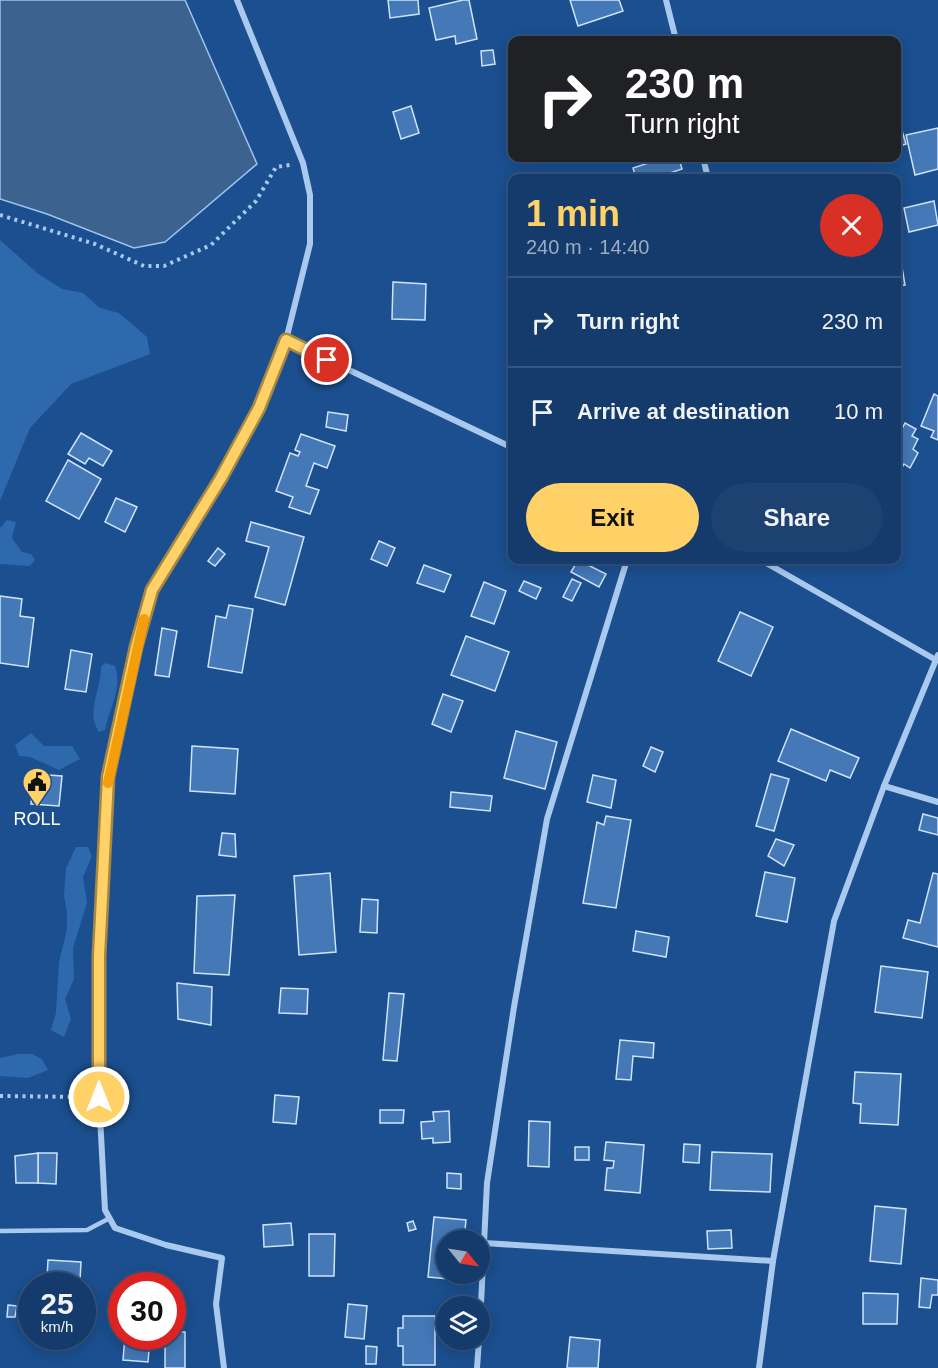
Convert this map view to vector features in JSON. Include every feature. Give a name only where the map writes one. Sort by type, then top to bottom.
[{"type":"street","points":[[224,1368],[216,1304],[222,1258],[166,1245],[115,1228],[105,1210],[99,1097],[99,956],[108,777],[136,647],[152,590],[221,478],[259,408],[286,340],[310,244],[310,195],[303,163],[237,0]]},
{"type":"street","points":[[666,0],[675,36]]},
{"type":"street","points":[[286,340],[508,446]]},
{"type":"street","points":[[485,1230],[488,1183],[514,1007],[547,819],[626,564]]},
{"type":"street","points":[[759,1368],[773,1261],[834,921],[884,786],[937,657],[768,564]]},
{"type":"street","points":[[884,786],[938,802]]},
{"type":"street","points":[[490,1243],[773,1261]]},
{"type":"street","points":[[477,1368],[478,1350]]},
{"type":"lane","points":[[0,1231],[87,1230],[110,1218]]},
{"type":"path","points":[[0,215],[95,243],[144,266],[164,266],[211,245],[256,201],[276,167],[303,163]]},
{"type":"path","points":[[0,1096],[99,1097]]},
{"type":"shaded area","points":[[0,0],[185,0],[257,164],[165,242],[134,248],[47,214],[0,199]]},
{"type":"shaded area","points":[[0,240],[37,273],[62,289],[83,293],[100,308],[119,313],[147,337],[150,354],[71,384],[30,428],[0,501]]},
{"type":"shaded area","points":[[7,520],[16,522],[12,538],[22,552],[31,554],[35,560],[30,566],[0,564],[0,528]]},
{"type":"shaded area","points":[[106,663],[115,666],[117,683],[105,730],[99,732],[95,724],[94,708],[101,666]]},
{"type":"shaded area","points":[[31,733],[44,746],[72,746],[80,759],[59,770],[30,757],[19,756],[15,745]]},
{"type":"shaded area","points":[[76,847],[88,847],[92,856],[83,877],[87,903],[73,948],[74,979],[65,999],[71,1019],[64,1037],[51,1030],[56,1013],[59,962],[67,929],[64,896],[66,868]]},
{"type":"shaded area","points":[[32,1054],[42,1059],[48,1070],[28,1078],[0,1076],[0,1058]]},
{"type":"building","points":[[388,0],[418,0],[419,14],[390,18]]},
{"type":"building","points":[[469,0],[477,39],[456,44],[455,36],[436,40],[429,8]]},
{"type":"building","points":[[570,0],[619,0],[623,11],[578,26]]},
{"type":"building","points":[[493,50],[495,64],[482,66],[481,51]]},
{"type":"building","points":[[411,106],[419,133],[401,139],[393,112]]},
{"type":"building","points":[[901,127],[906,144],[901,146]]},
{"type":"building","points":[[938,128],[938,169],[915,175],[906,135]]},
{"type":"building","points":[[652,162],[680,162],[682,169],[667,174],[635,174],[633,168]]},
{"type":"building","points":[[934,201],[938,225],[909,232],[904,208]]},
{"type":"building","points":[[901,261],[905,285],[901,286]]},
{"type":"building","points":[[393,282],[426,284],[425,320],[392,319]]},
{"type":"building","points":[[934,394],[938,396],[938,440],[931,437],[934,431],[921,426]]},
{"type":"building","points":[[328,412],[348,415],[346,431],[326,427]]},
{"type":"building","points":[[905,423],[916,429],[912,436],[918,439],[913,449],[918,453],[910,468],[904,464],[901,470],[901,431]]},
{"type":"building","points":[[81,433],[112,451],[103,466],[89,458],[85,464],[68,454]]},
{"type":"building","points":[[301,434],[335,446],[327,468],[314,463],[306,486],[319,490],[310,514],[289,507],[293,497],[276,491],[290,453],[298,456],[300,452],[295,450]]},
{"type":"building","points":[[68,460],[101,479],[79,519],[46,501]]},
{"type":"building","points":[[116,498],[137,507],[125,532],[105,522]]},
{"type":"building","points":[[251,522],[304,537],[285,605],[255,597],[269,547],[246,541]]},
{"type":"building","points":[[379,541],[395,548],[387,566],[371,559]]},
{"type":"building","points":[[218,548],[225,554],[215,566],[208,561]]},
{"type":"building","points":[[576,564],[586,564],[606,574],[599,587],[571,572]]},
{"type":"building","points":[[424,565],[451,575],[444,592],[417,583]]},
{"type":"building","points":[[572,579],[581,583],[572,601],[563,597]]},
{"type":"building","points":[[524,581],[541,588],[536,599],[519,591]]},
{"type":"building","points":[[484,582],[506,591],[494,624],[471,616]]},
{"type":"building","points":[[0,596],[22,599],[20,616],[34,618],[28,667],[0,663]]},
{"type":"building","points":[[229,605],[253,609],[242,673],[208,667],[216,616],[226,618]]},
{"type":"building","points":[[740,612],[773,627],[751,676],[718,661]]},
{"type":"building","points":[[162,628],[177,631],[169,677],[155,675]]},
{"type":"building","points":[[466,636],[509,652],[495,691],[451,675]]},
{"type":"building","points":[[71,650],[92,654],[86,692],[65,689]]},
{"type":"building","points":[[443,694],[463,701],[451,732],[432,724]]},
{"type":"building","points":[[791,729],[859,758],[850,778],[830,770],[826,781],[778,761]]},
{"type":"building","points":[[516,731],[557,742],[545,789],[504,778]]},
{"type":"building","points":[[192,746],[238,749],[235,794],[190,791]]},
{"type":"building","points":[[651,747],[663,752],[655,772],[643,766]]},
{"type":"building","points":[[34,774],[62,776],[59,806],[31,804]]},
{"type":"building","points":[[771,774],[789,779],[774,831],[756,826]]},
{"type":"building","points":[[593,775],[616,780],[611,808],[587,802]]},
{"type":"building","points":[[451,792],[492,796],[490,811],[450,807]]},
{"type":"building","points":[[923,814],[938,818],[938,835],[919,830]]},
{"type":"building","points":[[606,816],[631,820],[616,908],[583,903],[597,822],[604,825]]},
{"type":"building","points":[[222,833],[235,834],[236,857],[219,855]]},
{"type":"building","points":[[776,839],[794,845],[784,866],[768,856]]},
{"type":"building","points":[[765,872],[795,878],[787,922],[756,916]]},
{"type":"building","points":[[330,873],[336,952],[299,955],[294,876]]},
{"type":"building","points":[[933,873],[938,874],[938,947],[903,938],[908,920],[920,923]]},
{"type":"building","points":[[235,895],[229,975],[194,973],[197,896]]},
{"type":"building","points":[[362,899],[378,900],[377,933],[360,932]]},
{"type":"building","points":[[636,931],[669,937],[666,957],[633,951]]},
{"type":"building","points":[[881,966],[928,972],[922,1018],[875,1012]]},
{"type":"building","points":[[177,983],[212,987],[211,1025],[178,1019]]},
{"type":"building","points":[[281,988],[308,989],[307,1014],[279,1013]]},
{"type":"building","points":[[389,993],[404,994],[397,1061],[383,1060]]},
{"type":"building","points":[[620,1040],[654,1043],[653,1058],[633,1056],[631,1080],[616,1079]]},
{"type":"building","points":[[855,1072],[901,1074],[898,1125],[860,1123],[861,1104],[853,1103]]},
{"type":"building","points":[[275,1095],[299,1097],[296,1124],[273,1122]]},
{"type":"building","points":[[380,1110],[404,1110],[403,1123],[380,1123]]},
{"type":"building","points":[[449,1111],[450,1142],[433,1143],[433,1138],[422,1139],[421,1122],[434,1121],[433,1112]]},
{"type":"building","points":[[529,1121],[550,1122],[549,1167],[528,1166]]},
{"type":"building","points":[[606,1142],[644,1145],[640,1193],[605,1190],[607,1168],[613,1168],[614,1161],[604,1160]]},
{"type":"building","points":[[684,1144],[700,1145],[699,1163],[683,1162]]},
{"type":"building","points":[[575,1147],[589,1147],[589,1160],[575,1160]]},
{"type":"building","points":[[712,1152],[772,1154],[770,1192],[710,1190]]},
{"type":"building","points":[[38,1153],[57,1153],[56,1184],[38,1183]]},
{"type":"building","points":[[38,1153],[38,1183],[16,1183],[15,1156]]},
{"type":"building","points":[[447,1173],[461,1174],[461,1189],[447,1188]]},
{"type":"building","points":[[875,1206],[906,1209],[901,1264],[870,1261]]},
{"type":"building","points":[[434,1217],[466,1220],[465,1230],[436,1230],[436,1278],[428,1277]]},
{"type":"building","points":[[413,1221],[416,1229],[409,1231],[407,1223]]},
{"type":"building","points":[[291,1223],[293,1245],[264,1247],[263,1225]]},
{"type":"building","points":[[731,1230],[732,1248],[708,1249],[707,1231]]},
{"type":"building","points":[[309,1234],[335,1234],[334,1276],[309,1276]]},
{"type":"building","points":[[48,1260],[81,1262],[80,1272],[47,1272]]},
{"type":"building","points":[[921,1278],[938,1280],[938,1295],[932,1295],[930,1308],[919,1307]]},
{"type":"building","points":[[863,1293],[898,1294],[897,1324],[863,1324]]},
{"type":"building","points":[[348,1304],[367,1306],[364,1339],[345,1337]]},
{"type":"building","points":[[8,1305],[17,1306],[15,1317],[7,1317]]},
{"type":"building","points":[[403,1316],[435,1316],[435,1365],[403,1365],[403,1346],[398,1346],[398,1328],[403,1328]]},
{"type":"building","points":[[570,1337],[600,1340],[598,1368],[567,1368]]},
{"type":"building","points":[[366,1346],[377,1347],[376,1364],[366,1364]]},
{"type":"building","points":[[124,1350],[149,1350],[148,1362],[123,1360]]},
{"type":"building","points":[[165,1350],[185,1350],[185,1368],[165,1368]]},
{"type":"slow traffic","points":[[108,783],[136,647],[144,619]]},
{"type":"place","name":"ROLL","points":[[37,808]]},
{"type":"route","points":[[99,1097],[99,956],[108,777],[136,647],[152,590],[221,478],[259,408],[286,340],[327,360]]}]
